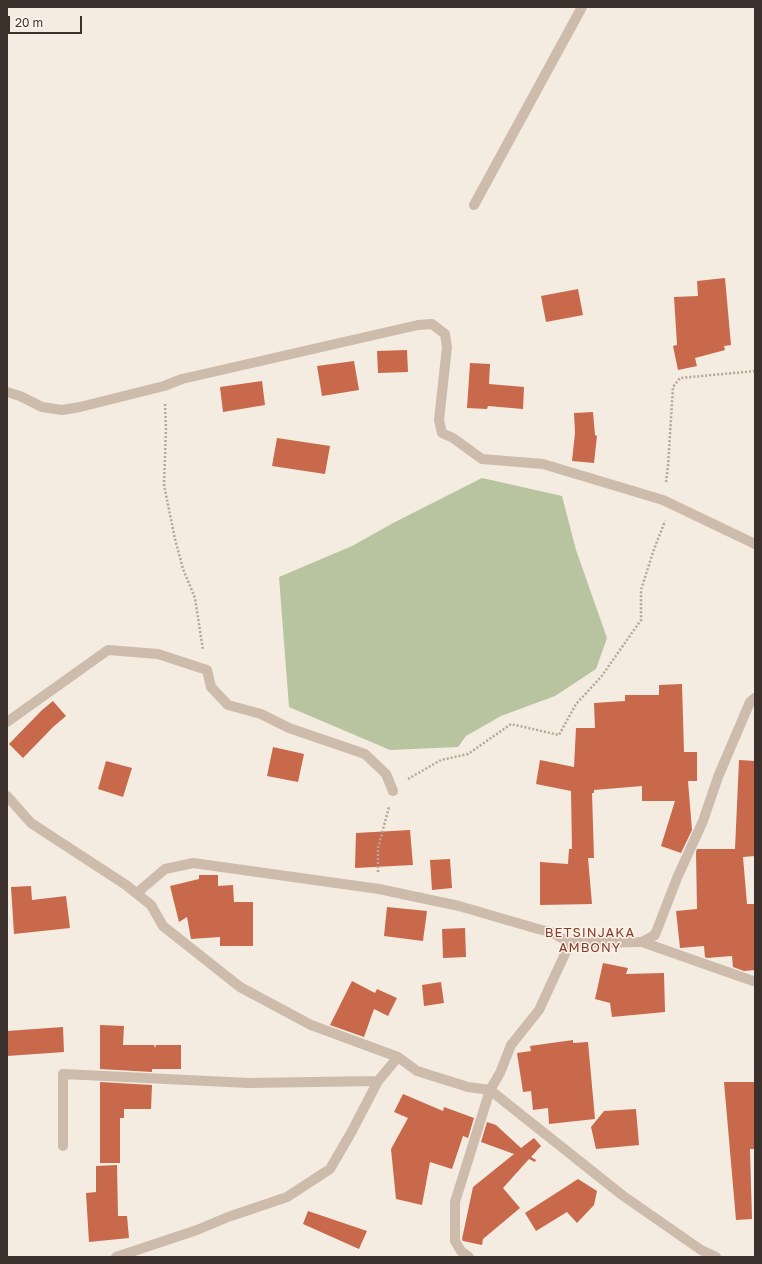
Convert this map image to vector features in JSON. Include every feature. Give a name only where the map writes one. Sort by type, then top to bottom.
[{"type":"street","points":[[474,205],[582,7]]},
{"type":"street","points":[[7,392],[20,396],[42,407],[62,410],[80,407],[164,386],[182,379],[418,325],[432,324],[445,334],[447,347],[439,420],[442,433],[453,438],[482,459],[543,464],[668,502],[755,544]]},
{"type":"street","points":[[7,722],[108,650],[158,654],[207,670],[211,687],[228,705],[260,714],[296,731],[365,754],[386,774],[393,791]]},
{"type":"street","points":[[642,942],[655,935],[677,878],[703,821],[718,777],[747,708],[750,702],[755,698]]},
{"type":"street","points":[[7,796],[31,823],[137,893],[151,905],[163,926],[240,987],[311,1025],[398,1058],[417,1072],[468,1087],[490,1090],[622,1195],[701,1250],[714,1257]]},
{"type":"street","points":[[137,893],[165,869],[193,863],[379,889],[459,906],[551,932],[570,943],[642,942],[755,981]]},
{"type":"street","points":[[469,1257],[461,1251],[455,1241],[455,1202],[490,1090],[500,1073],[511,1045],[539,1010],[570,943]]},
{"type":"street","points":[[116,1257],[286,1198],[330,1169],[378,1081],[398,1058]]},
{"type":"street","points":[[63,1146],[63,1074],[249,1083],[378,1081]]},
{"type":"path","points":[[379,889],[378,848],[393,791],[410,778],[441,760],[468,754],[511,724],[559,735],[576,704],[601,677],[641,620],[641,590],[668,502],[668,466],[673,387],[680,378],[755,371]]},
{"type":"path","points":[[164,386],[166,428],[164,485],[183,569],[195,598],[207,670]]},
{"type":"green space","points":[[482,478],[562,496],[576,550],[607,638],[596,669],[555,696],[501,716],[466,736],[458,747],[390,750],[289,707],[279,577],[352,546],[395,522]]},
{"type":"building","points":[[725,278],[731,345],[724,346],[725,350],[695,358],[697,366],[678,370],[673,346],[677,345],[674,297],[698,296],[697,281]]},
{"type":"building","points":[[578,289],[583,315],[546,322],[541,296]]},
{"type":"building","points":[[407,350],[408,372],[378,373],[377,351]]},
{"type":"building","points":[[354,361],[359,390],[322,396],[317,366]]},
{"type":"building","points":[[470,363],[490,364],[489,384],[524,387],[523,409],[488,406],[487,409],[467,408]]},
{"type":"building","points":[[262,381],[265,405],[223,412],[220,387]]},
{"type":"building","points":[[593,412],[595,435],[597,436],[594,463],[572,461],[575,433],[574,413]]},
{"type":"building","points":[[277,438],[330,446],[325,474],[272,466]]},
{"type":"building","points":[[682,684],[684,752],[697,752],[697,781],[688,781],[692,830],[681,853],[661,846],[675,801],[642,801],[642,786],[594,790],[594,793],[592,793],[594,858],[588,858],[592,904],[540,905],[540,862],[568,864],[569,849],[572,849],[571,791],[536,784],[540,760],[574,767],[576,728],[595,728],[594,703],[625,701],[625,695],[659,695],[659,685]]},
{"type":"building","points":[[53,701],[66,716],[53,727],[23,758],[9,744],[42,710]]},
{"type":"building","points":[[273,747],[304,754],[298,782],[267,776]]},
{"type":"building","points":[[739,760],[755,761],[755,856],[743,857],[747,904],[755,904],[755,970],[744,971],[733,967],[732,956],[707,958],[705,957],[704,946],[680,948],[676,911],[697,909],[697,849],[735,849]]},
{"type":"building","points":[[106,761],[132,768],[123,797],[98,789]]},
{"type":"building","points":[[410,830],[413,865],[355,868],[356,833]]},
{"type":"building","points":[[450,859],[452,888],[432,890],[430,860]]},
{"type":"building","points":[[199,875],[218,875],[218,886],[233,885],[234,902],[253,902],[253,946],[220,946],[220,937],[191,939],[187,917],[179,922],[170,886],[199,879]]},
{"type":"building","points":[[31,886],[32,900],[66,896],[70,928],[14,934],[11,887]]},
{"type":"building","points":[[387,907],[427,911],[423,941],[384,936]]},
{"type":"building","points":[[465,928],[466,957],[443,958],[442,929]]},
{"type":"building","points":[[603,963],[628,968],[626,974],[664,973],[665,1012],[612,1017],[610,1003],[595,999]]},
{"type":"building","points":[[352,981],[375,993],[377,989],[397,998],[388,1016],[374,1009],[364,1037],[330,1025]]},
{"type":"building","points":[[441,982],[444,1003],[424,1006],[422,985]]},
{"type":"building","points":[[100,1025],[124,1026],[123,1045],[154,1045],[155,1048],[156,1045],[181,1045],[181,1069],[152,1069],[152,1072],[100,1069]]},
{"type":"building","points":[[63,1027],[64,1052],[7,1056],[7,1031]]},
{"type":"building","points":[[573,1040],[573,1043],[588,1042],[595,1119],[549,1124],[548,1108],[533,1110],[531,1091],[523,1092],[517,1053],[531,1051],[530,1046]]},
{"type":"building","points":[[100,1082],[152,1085],[151,1109],[124,1109],[124,1118],[120,1118],[120,1163],[100,1163]]},
{"type":"building","points":[[724,1082],[755,1082],[755,1149],[750,1149],[752,1219],[736,1220]]},
{"type":"building","points":[[403,1094],[443,1111],[444,1107],[474,1118],[468,1138],[463,1136],[452,1169],[430,1162],[422,1205],[396,1199],[391,1149],[408,1118],[394,1112]]},
{"type":"building","points":[[636,1109],[639,1145],[596,1149],[591,1127],[604,1111]]},
{"type":"building","points":[[487,1122],[496,1125],[521,1148],[534,1138],[541,1146],[531,1157],[536,1160],[535,1162],[529,1159],[503,1188],[520,1208],[483,1239],[482,1245],[463,1241],[462,1239],[473,1187],[514,1154],[481,1142]]},
{"type":"building","points":[[117,1165],[118,1216],[127,1216],[129,1238],[89,1242],[86,1193],[96,1192],[96,1166]]},
{"type":"building","points":[[578,1179],[597,1191],[594,1205],[577,1223],[567,1212],[536,1231],[525,1213]]},
{"type":"building","points":[[308,1211],[367,1231],[359,1249],[303,1224]]},
{"type":"district","name":"BETSINJAKA AMBONY","points":[[590,940]]}]
